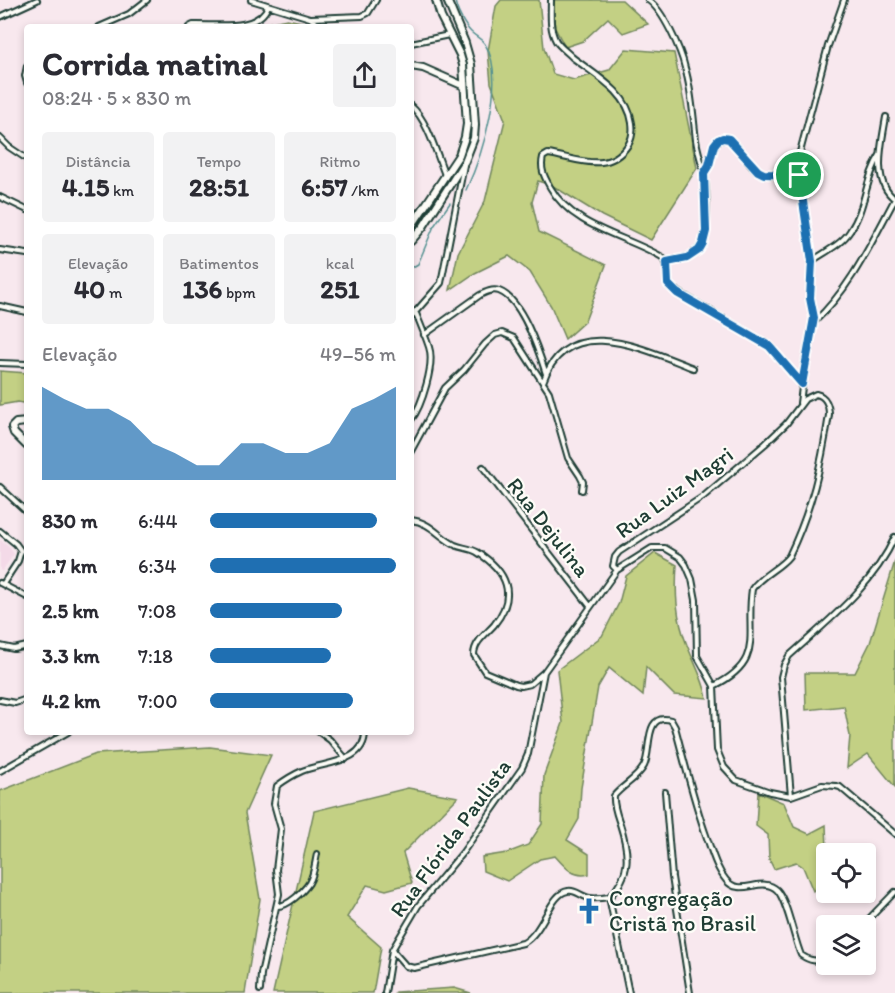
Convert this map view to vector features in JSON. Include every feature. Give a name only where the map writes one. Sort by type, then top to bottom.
[{"type":"street","points":[[0,17],[37,0]]},
{"type":"street","points":[[106,24],[124,17],[147,0]]},
{"type":"street","points":[[251,0],[310,18],[362,16],[368,12],[376,0]]},
{"type":"street","points":[[414,222],[459,155],[465,137],[464,86],[460,55],[449,35],[436,0]]},
{"type":"street","points":[[414,415],[420,406],[427,382],[430,353],[415,311],[435,292],[445,273],[448,243],[465,161],[474,138],[475,110],[468,52],[447,0]]},
{"type":"street","points":[[551,0],[551,25],[557,42],[617,92],[630,112],[633,130],[628,145],[617,157],[606,162],[590,163],[548,154],[543,157],[541,163],[543,175],[556,197],[589,223],[662,257],[667,262],[670,287],[769,346],[802,384]]},
{"type":"street","points":[[648,0],[661,16],[685,66],[699,158],[704,173],[706,231],[703,243],[699,250],[687,258],[667,262]]},
{"type":"street","points":[[800,404],[813,323],[810,298],[812,261],[799,175],[801,152],[828,46],[844,0]]},
{"type":"street","points":[[232,24],[251,22],[262,17],[268,6]]},
{"type":"street","points":[[310,18],[317,24]]},
{"type":"street","points":[[414,42],[449,35]]},
{"type":"street","points":[[414,66],[423,68],[464,86]]},
{"type":"street","points":[[465,104],[475,110]]},
{"type":"street","points":[[414,108],[424,125],[445,176]]},
{"type":"street","points":[[813,323],[832,305],[848,283],[895,199],[888,194],[884,184],[880,155],[886,117]]},
{"type":"street","points":[[0,138],[24,157]]},
{"type":"street","points":[[704,173],[709,165],[714,145],[718,140],[729,139],[752,165],[764,174],[799,175]]},
{"type":"street","points":[[812,261],[850,232],[868,187],[872,168],[880,155]]},
{"type":"street","points":[[414,238],[465,161]]},
{"type":"street","points":[[0,197],[24,209]]},
{"type":"street","points":[[0,250],[24,254]]},
{"type":"street","points":[[424,335],[480,295],[492,290],[498,291],[512,300],[517,308],[538,349],[546,374]]},
{"type":"street","points":[[0,306],[24,311]]},
{"type":"street","points":[[414,445],[445,388],[465,370],[485,344],[495,335],[502,333],[514,338],[543,382],[553,402],[568,458],[583,482],[582,490]]},
{"type":"street","points":[[543,382],[554,359],[561,351],[585,342],[617,342],[639,347],[693,368]]},
{"type":"street","points":[[0,363],[24,364]]},
{"type":"street","points":[[714,686],[731,677],[747,660],[752,589],[789,556],[815,490],[829,408],[824,397],[816,394],[800,404]]},
{"type":"street","name":"Rua Luiz Magri","points":[[617,570],[613,566],[619,552],[704,496],[786,424],[800,404]]},
{"type":"street","points":[[24,422],[16,423],[12,427],[14,433],[24,443]]},
{"type":"street","name":"Rua Dejulina","points":[[483,467],[590,606]]},
{"type":"street","points":[[0,487],[24,509]]},
{"type":"street","points":[[414,521],[422,522],[456,545],[478,553],[500,570],[508,592],[503,610],[496,623],[476,645],[474,655],[481,668],[490,675],[521,686],[530,684],[544,672],[617,570],[652,548],[665,548],[680,557],[686,565],[695,590],[698,656],[714,686],[717,750],[724,767],[736,780],[770,792],[791,796],[822,785],[840,787],[895,834]]},
{"type":"street","points":[[0,531],[21,551],[18,561],[2,583],[24,595]]},
{"type":"street","points":[[791,796],[782,698],[784,665],[789,656],[852,600],[888,553],[895,537]]},
{"type":"street","points":[[0,646],[14,649],[24,647]]},
{"type":"street","name":"Rua Flórida Paulista","points":[[544,672],[528,754],[522,768],[464,852],[417,906],[392,950],[406,966],[414,968],[517,946],[534,936],[555,900],[563,892],[571,890],[588,898],[609,897]]},
{"type":"street","points":[[0,700],[15,703],[24,700]]},
{"type":"street","points":[[629,993],[609,897],[624,878],[627,867],[623,832],[613,803],[614,796],[633,780],[645,765],[652,729],[656,721],[664,718],[671,720],[675,727],[704,828],[721,873],[727,882],[739,889],[762,885],[772,886],[778,890],[801,955],[812,961],[816,960]]},
{"type":"street","points":[[0,771],[63,735]]},
{"type":"street","points":[[323,735],[346,759]]},
{"type":"street","points":[[260,990],[261,974],[278,906],[276,870],[281,829],[274,804],[278,786],[301,772],[346,759],[359,751],[365,735]]},
{"type":"street","points":[[665,792],[672,877],[690,993]]},
{"type":"street","points":[[278,906],[282,907],[292,900],[309,882],[317,854]]},
{"type":"street","points":[[873,915],[895,892]]},
{"type":"street","points":[[385,993],[392,950]]},
{"type":"shaded area","points":[[0,540],[14,554],[2,571],[0,570]]},
{"type":"green space","points":[[501,0],[539,0],[544,48],[553,74],[574,80],[609,70],[626,49],[674,53],[697,168],[651,240],[602,216],[553,186],[538,181],[532,202],[539,232],[606,265],[585,321],[565,339],[551,306],[530,272],[509,256],[475,273],[450,290],[458,253],[485,201],[505,120],[491,83],[488,51],[496,6]]},
{"type":"green space","points":[[552,0],[622,0],[648,24],[623,33],[608,18],[583,41],[565,47],[555,28]]},
{"type":"green space","points":[[287,19],[308,24],[263,24]]},
{"type":"green space","points":[[0,371],[24,373],[24,403],[0,405]]},
{"type":"green space","points":[[655,553],[677,565],[678,615],[707,698],[674,695],[646,667],[643,696],[609,668],[598,687],[581,788],[579,819],[567,840],[589,854],[589,874],[574,873],[555,856],[540,859],[507,881],[483,871],[482,857],[507,853],[528,845],[542,824],[544,775],[563,723],[557,670],[602,636],[619,603],[626,576]]},
{"type":"green space","points":[[895,561],[895,787],[868,754],[847,768],[850,736],[844,706],[806,710],[805,673],[855,673],[870,643]]},
{"type":"green space","points":[[210,747],[271,755],[245,813],[260,899],[245,993],[0,993],[0,791],[96,754]]},
{"type":"green space","points":[[408,788],[458,797],[403,853],[412,883],[386,890],[367,885],[347,917],[381,947],[373,993],[273,993],[314,811]]},
{"type":"green space","points":[[758,792],[784,803],[794,827],[809,834],[826,825],[827,843],[816,843],[816,888],[813,891],[803,867],[796,862],[774,869],[769,859],[768,835],[756,826]]},
{"type":"green space","points":[[454,988],[471,993],[395,993],[396,992]]},
{"type":"waterway","points":[[455,0],[466,25],[485,44],[491,59],[494,77],[493,97],[485,138],[466,190]]},
{"type":"waterway","points":[[414,266],[418,264],[434,226],[450,203]]},
{"type":"place","name":"Congregação Cristã no Brasil","points":[[589,911]]},
{"type":"route","points":[[729,139],[758,171],[764,174],[799,175],[812,261],[810,298],[814,318],[802,384],[769,346],[670,287],[667,262],[687,258],[699,250],[703,243],[706,231],[704,173],[718,140],[729,139]]}]
